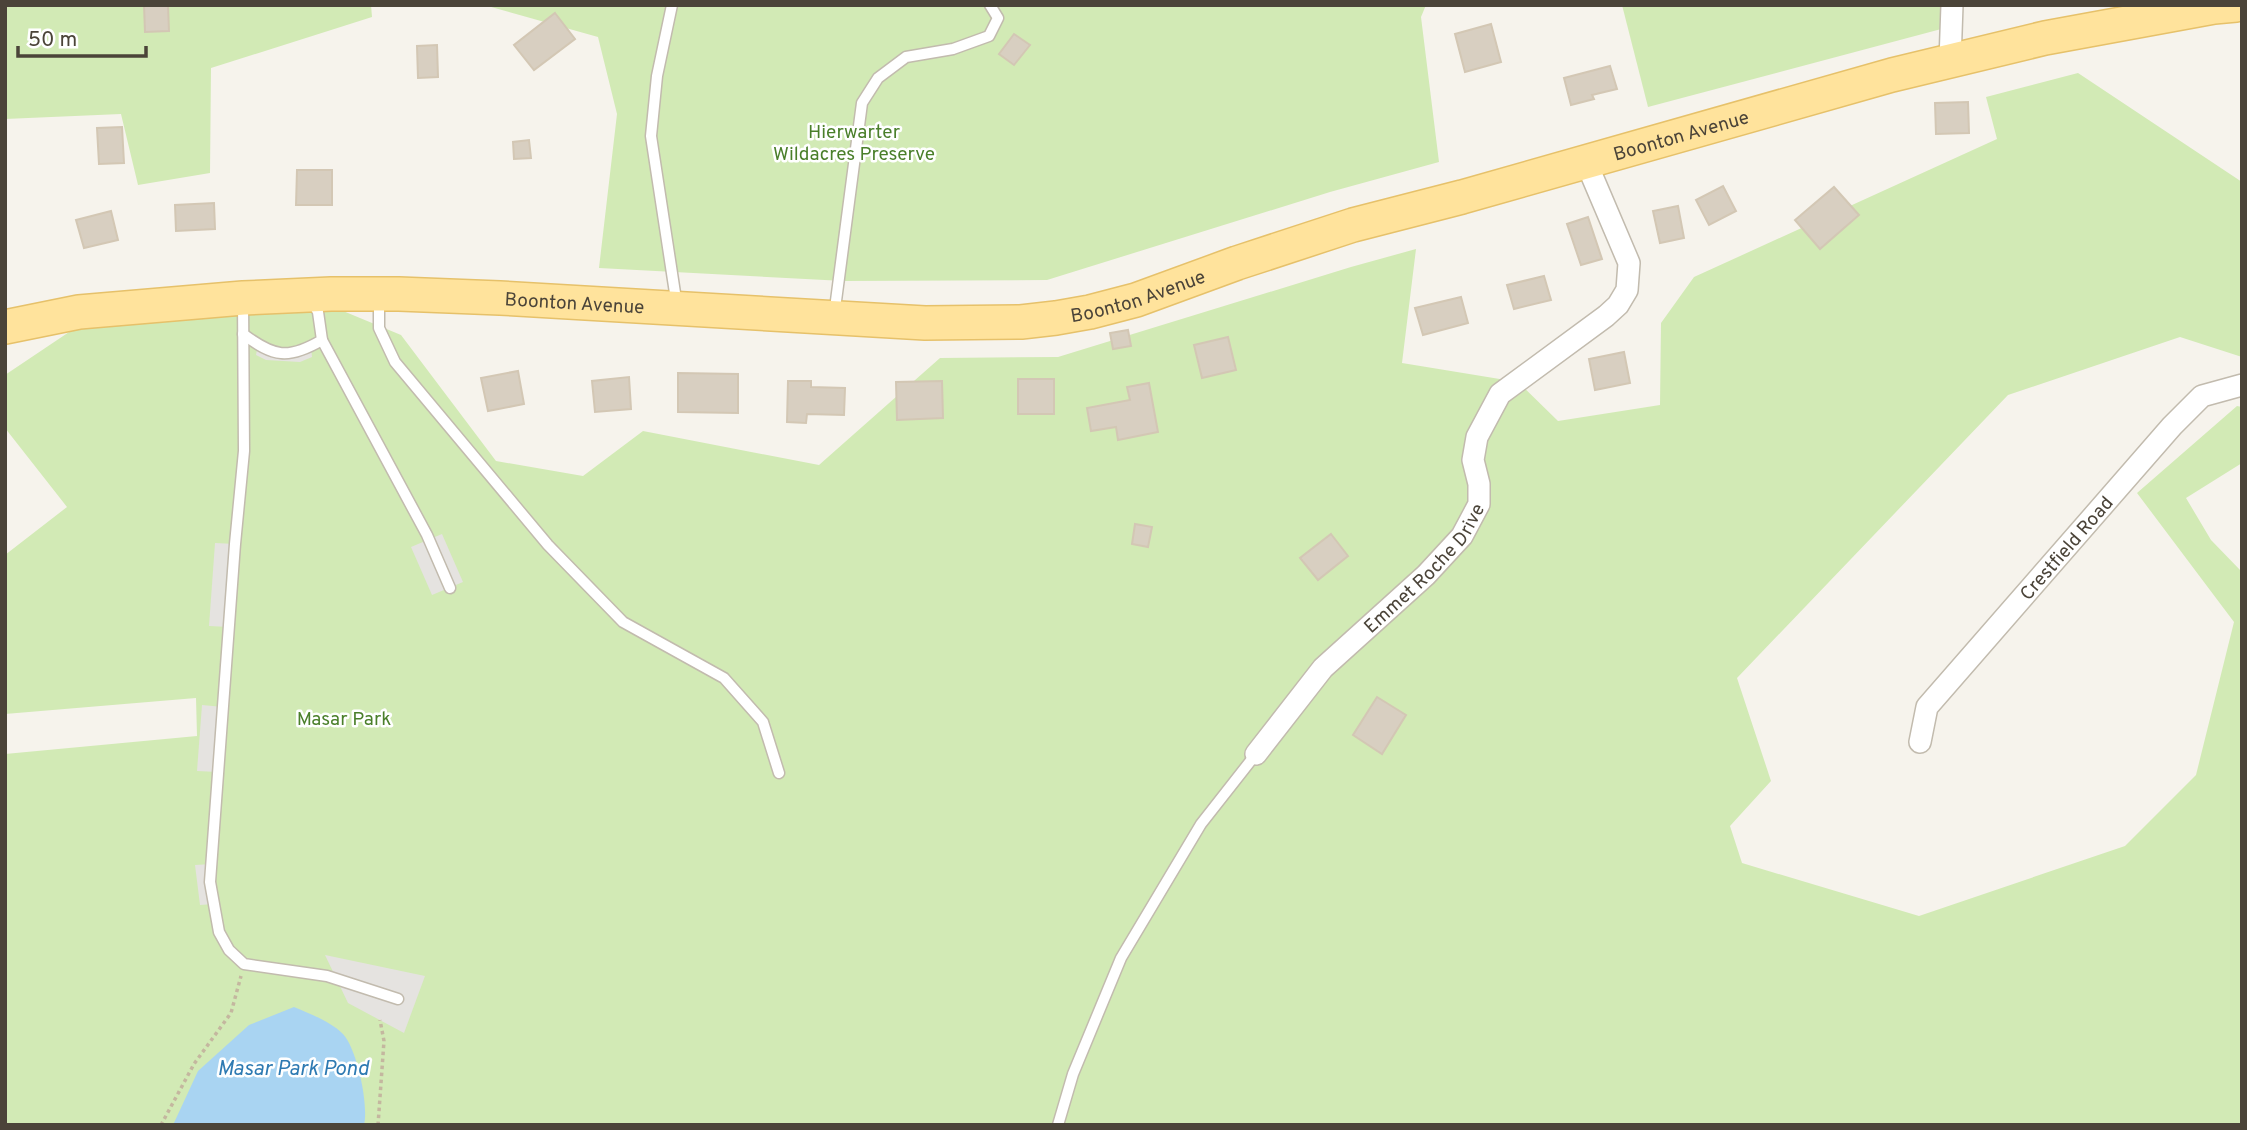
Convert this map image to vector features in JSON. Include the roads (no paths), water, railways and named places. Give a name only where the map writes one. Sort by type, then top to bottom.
[{"type":"main road","name":"Boonton Avenue","points":[[5,327],[79,312],[243,298],[319,300],[379,295],[500,298],[925,323],[1021,322],[1090,312],[1136,300],[1353,225],[1950,61],[2045,38],[2236,5]]},
{"type":"street","points":[[1950,61],[1951,5]]},
{"type":"street","name":"Emmet Roche Drive","points":[[1256,754],[1323,668],[1426,575],[1462,536],[1479,505],[1479,484],[1474,460],[1477,437],[1500,394],[1606,316],[1618,305],[1627,290],[1629,263],[1586,162]]},
{"type":"street","name":"Crestfield Road","points":[[1920,742],[1927,707],[2172,426],[2202,396],[2242,384]]},
{"type":"lane","points":[[672,5],[657,76],[651,136],[677,309]]},
{"type":"lane","points":[[834,318],[862,103],[878,78],[906,57],[953,49],[989,36],[998,18],[990,5]]},
{"type":"lane","points":[[379,295],[379,328],[395,362],[548,545],[624,622],[724,678],[762,722],[779,774]]},
{"type":"lane","points":[[243,298],[244,451],[210,882],[219,932],[229,950],[244,964],[327,976],[398,999]]},
{"type":"lane","points":[[319,300],[322,340],[427,536],[450,588]]},
{"type":"lane","points":[[243,334],[265,351],[299,354],[322,340]]},
{"type":"lane","points":[[1058,1125],[1073,1074],[1121,958],[1201,824],[1256,754]]},
{"type":"water","name":"Masar Park Pond","points":[[294,1007],[332,1025],[348,1041],[363,1091],[364,1125],[173,1125],[198,1071],[249,1025]]},
{"type":"park label","name":"Hierwarter Wildacres Preserve","points":[[854,142]]},
{"type":"park label","name":"Masar Park","points":[[344,718]]}]
